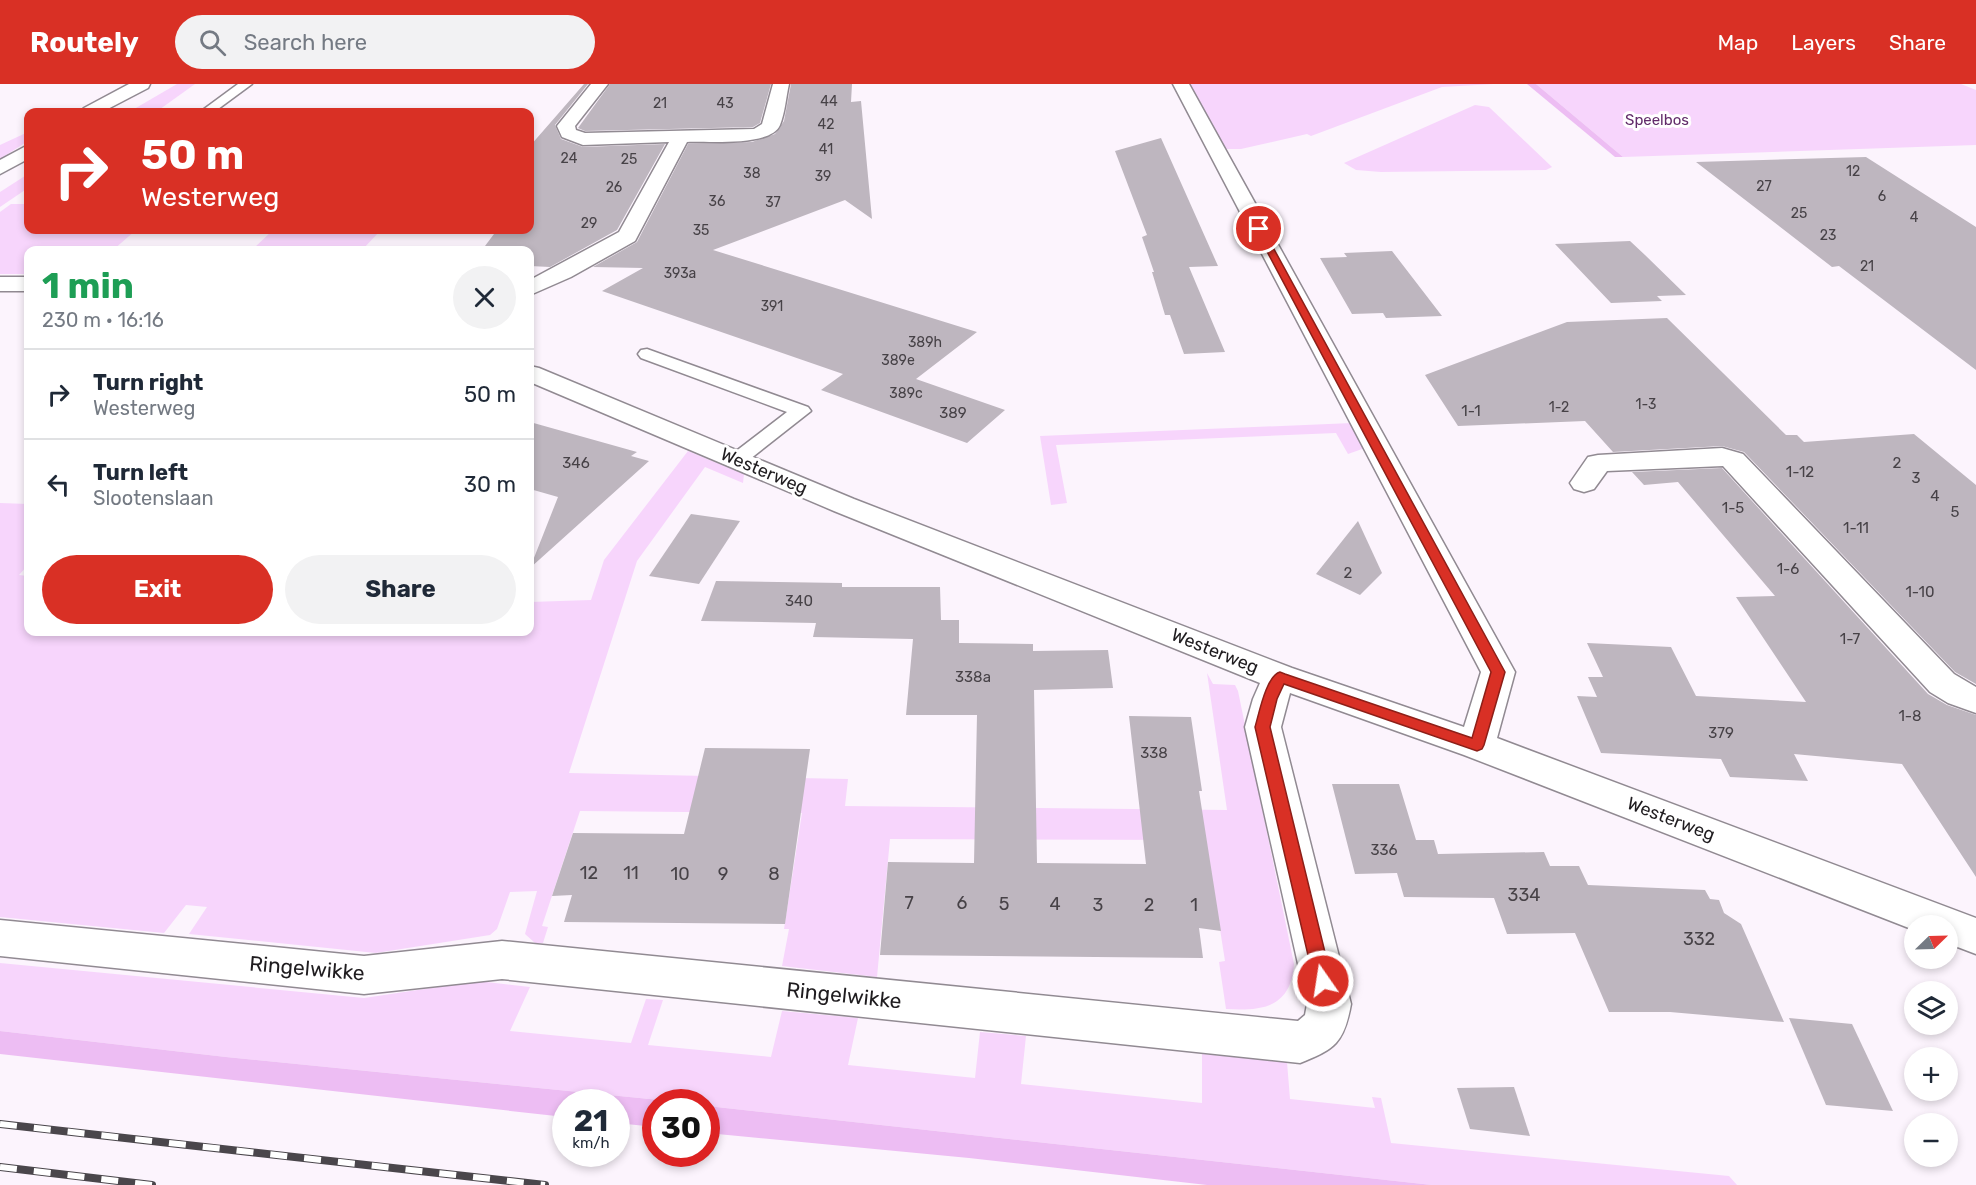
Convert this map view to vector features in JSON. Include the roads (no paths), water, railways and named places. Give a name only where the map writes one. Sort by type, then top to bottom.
[{"type":"street","points":[[97,108],[142,84]]},
{"type":"street","points":[[600,84],[566,126],[568,133],[583,139],[742,136],[767,130],[771,125],[781,84]]},
{"type":"street","points":[[1181,84],[1388,472],[1498,672],[1477,745]]},
{"type":"street","points":[[534,286],[627,236],[680,138]]},
{"type":"street","points":[[0,168],[24,153]]},
{"type":"street","points":[[0,284],[24,284]]},
{"type":"street","name":"Westerweg","points":[[534,375],[844,505],[1280,677],[1477,745],[1976,936]]},
{"type":"street","points":[[1584,483],[1599,463],[1722,456],[1733,460],[1942,683],[1976,700]]},
{"type":"street","name":"Ringelwikke","points":[[0,938],[364,975],[502,960],[1300,1042],[1314,1037],[1326,1024],[1329,1004],[1263,727],[1270,699],[1280,677]]},
{"type":"lane","points":[[212,108],[246,84]]},
{"type":"lane","points":[[647,354],[801,411],[738,459]]},
{"type":"railway","points":[[0,1124],[545,1185]]},
{"type":"railway","points":[[0,1167],[152,1185]]},
{"type":"park label","name":"Speelbos","points":[[1657,120]]}]
